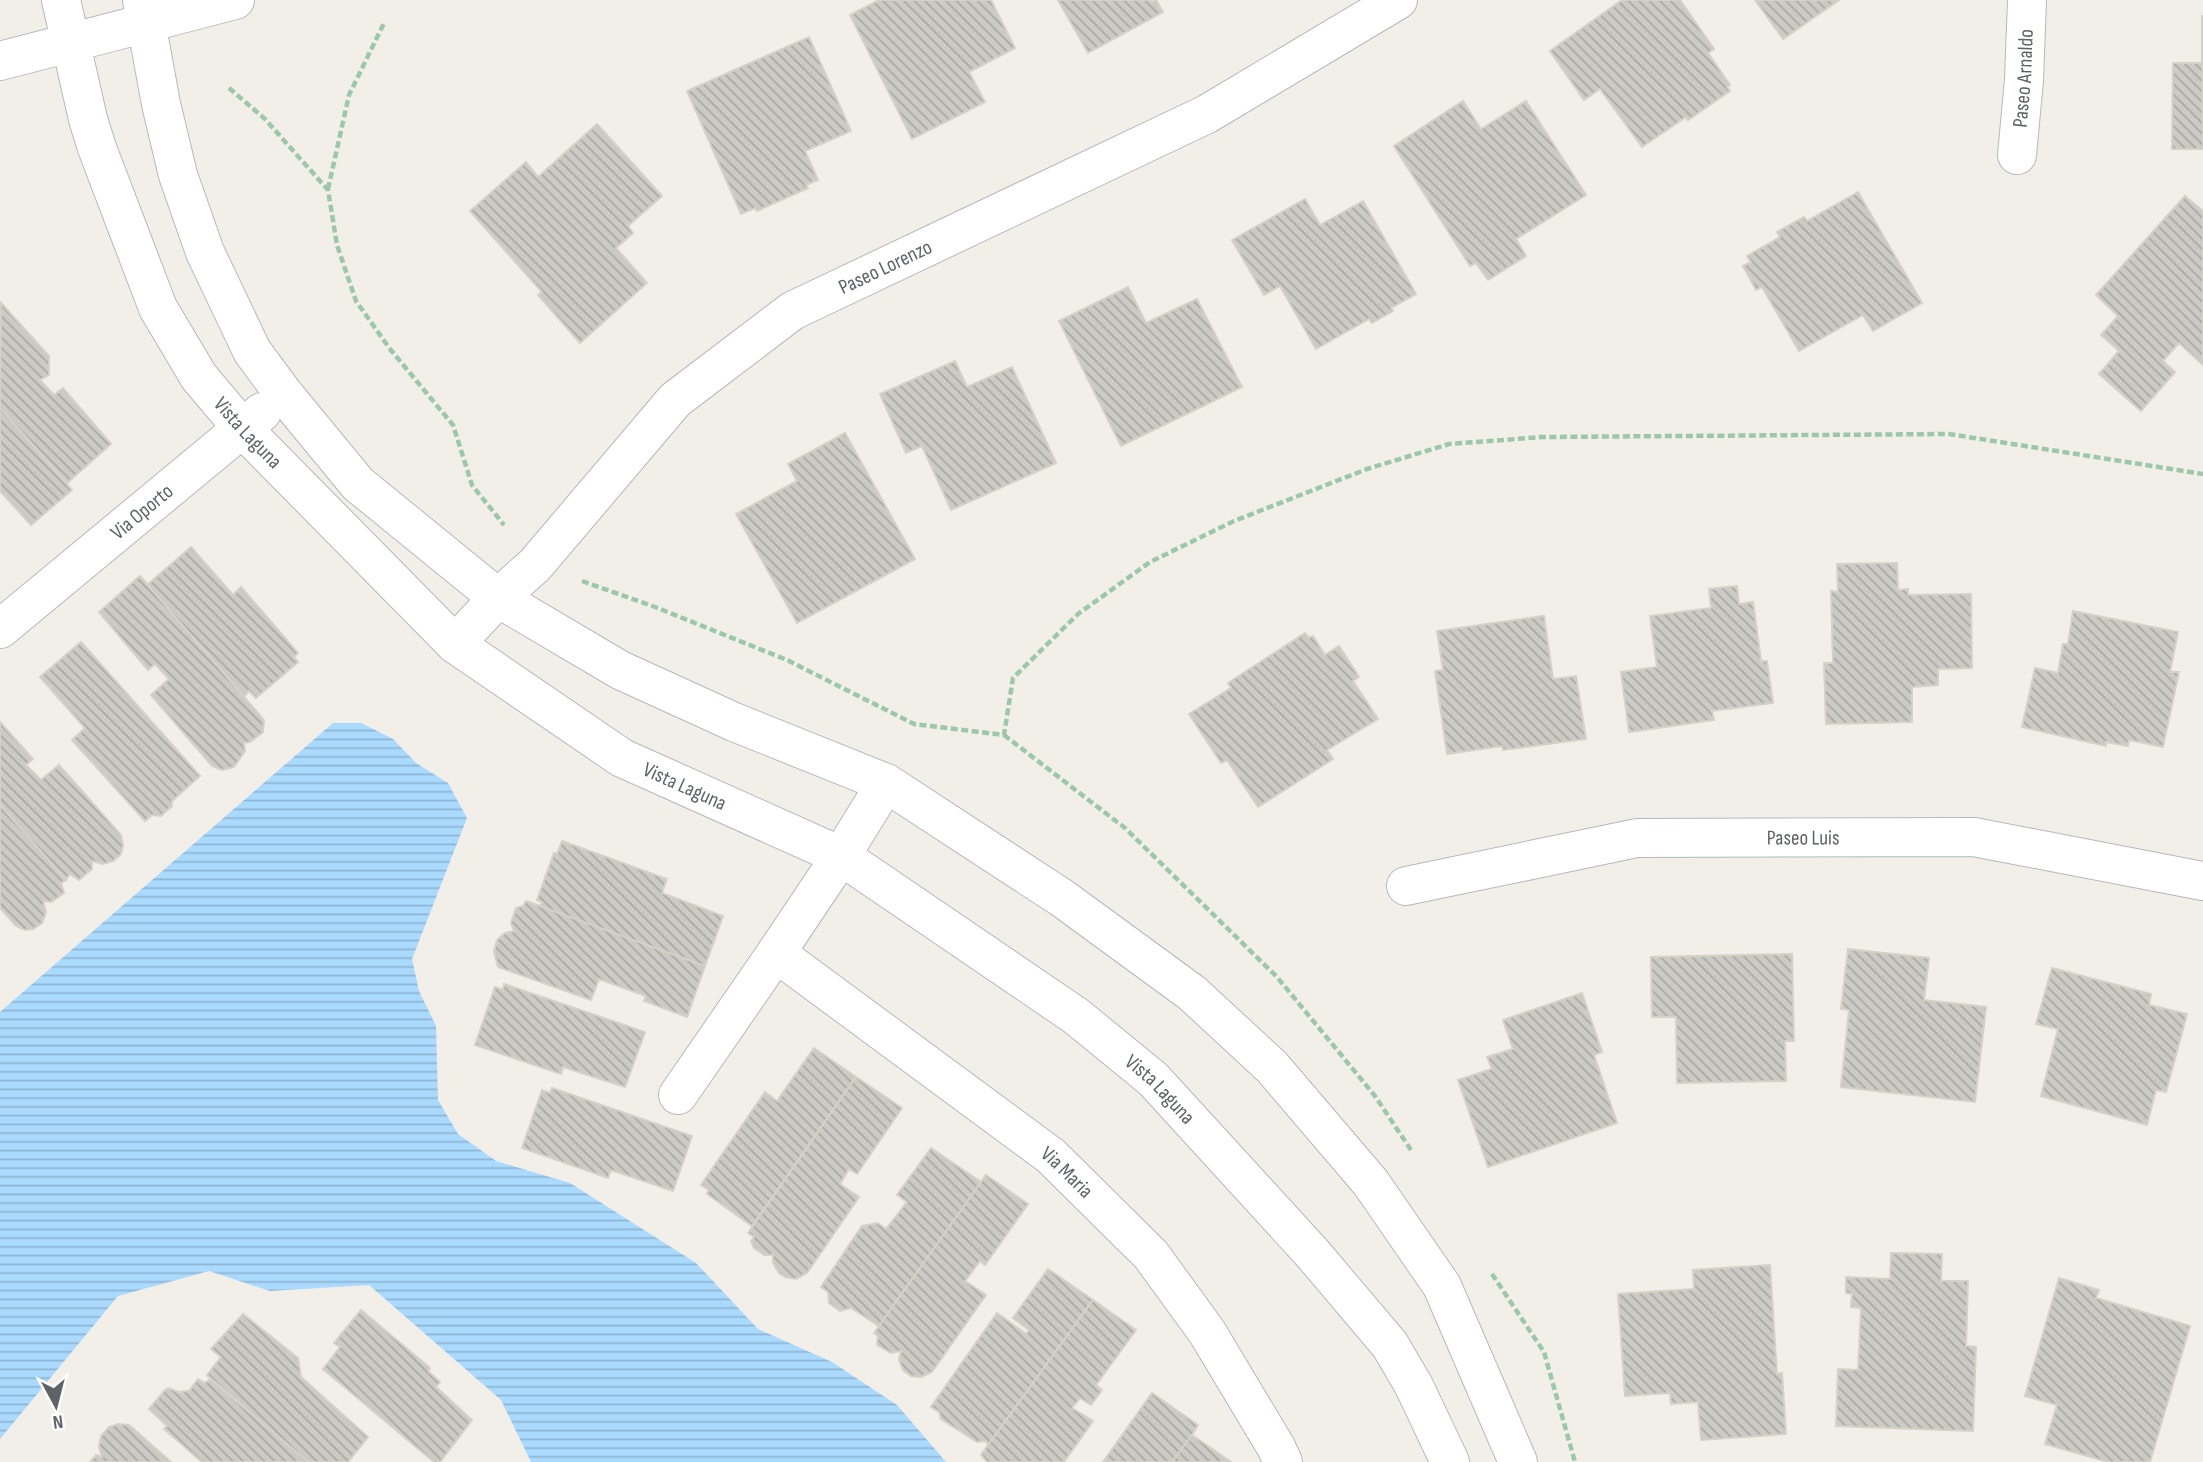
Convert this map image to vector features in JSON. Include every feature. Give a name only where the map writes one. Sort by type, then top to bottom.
[{"type":"street","points":[[0,61],[71,44],[145,12],[235,0]]},
{"type":"street","name":"Paseo Lorenzo","points":[[455,644],[498,598],[535,565],[675,400],[792,311],[1207,114],[1398,0]]},
{"type":"street","name":"Paseo Arnaldo","points":[[2017,155],[2024,80],[2027,0]]},
{"type":"street","name":"Vista Laguna","points":[[64,1],[71,44],[97,148],[158,308],[199,377],[243,429],[455,644],[622,758],[841,856],[1076,1016],[1153,1079],[1313,1254],[1390,1345],[1414,1386],[1450,1462]]},
{"type":"street","points":[[145,12],[161,104],[178,175],[205,252],[252,351],[358,484],[498,598],[620,670],[734,722],[886,783],[1062,898],[1192,993],[1272,1067],[1371,1183],[1442,1286],[1518,1462]]},
{"type":"street","name":"Via Oporto","points":[[0,629],[283,393]]},
{"type":"street","points":[[678,1096],[841,856],[886,783]]},
{"type":"street","name":"Paseo Luis","points":[[1406,886],[1637,838],[1974,838],[2203,881]]},
{"type":"street","name":"Via Maria","points":[[776,953],[1051,1156],[1151,1255],[1207,1332],[1283,1462]]},
{"type":"path","points":[[385,20],[349,94],[327,190],[337,245],[356,301],[390,349],[453,425],[472,485],[535,565],[655,607],[787,660],[914,724],[1004,735],[1013,678],[1078,614],[1150,562],[1234,521],[1343,479],[1449,444],[1543,436],[1949,434],[2203,474]]},
{"type":"path","points":[[229,88],[265,120],[327,190]]},
{"type":"water","points":[[333,723],[361,723],[393,739],[416,763],[448,783],[467,818],[412,959],[419,991],[436,1026],[438,1100],[458,1134],[496,1161],[570,1183],[696,1263],[758,1329],[832,1362],[897,1405],[946,1462],[531,1462],[501,1400],[369,1285],[270,1291],[209,1271],[118,1296],[0,1439],[0,1012]]},
{"type":"building","points":[[879,0],[991,0],[1015,48],[969,72],[985,102],[912,139],[850,15]]},
{"type":"building","points":[[1058,0],[1156,0],[1163,12],[1088,53]]},
{"type":"building","points":[[1622,0],[1680,0],[1714,49],[1708,53],[1730,85],[1727,87],[1730,91],[1642,147],[1600,89],[1584,100],[1550,51]]},
{"type":"building","points":[[1755,0],[1839,0],[1783,39]]},
{"type":"building","points":[[2202,15],[2203,149],[2172,149],[2173,63],[2202,63]]},
{"type":"building","points":[[809,37],[851,131],[805,151],[818,180],[806,185],[808,188],[757,211],[755,208],[741,214],[687,91]]},
{"type":"building","points":[[1463,101],[1481,129],[1526,101],[1586,195],[1516,239],[1526,256],[1488,280],[1476,263],[1470,266],[1394,146]]},
{"type":"building","points":[[597,124],[662,196],[628,226],[633,233],[616,248],[647,283],[580,343],[538,295],[542,292],[470,211],[526,162],[538,177]]},
{"type":"building","points":[[1858,192],[1922,303],[1873,331],[1863,315],[1799,351],[1762,287],[1756,290],[1743,266],[1751,262],[1747,256],[1780,237],[1777,232],[1804,217],[1807,221]]},
{"type":"building","points":[[2185,196],[2203,211],[2203,365],[2179,343],[2163,361],[2175,372],[2141,411],[2099,374],[2119,351],[2101,335],[2118,316],[2096,295]]},
{"type":"building","points":[[1305,199],[1320,225],[1363,201],[1416,294],[1372,323],[1369,319],[1316,349],[1280,286],[1264,295],[1232,240]]},
{"type":"building","points":[[1128,287],[1146,323],[1197,299],[1242,387],[1121,446],[1059,321]]},
{"type":"building","points":[[1,303],[49,356],[49,375],[40,380],[54,395],[63,388],[111,444],[67,483],[0,408]]},
{"type":"building","points":[[955,361],[967,387],[1012,367],[1056,463],[951,510],[922,446],[906,453],[880,394]]},
{"type":"building","points":[[0,408],[72,490],[31,525],[0,491]]},
{"type":"building","points":[[845,433],[915,559],[797,623],[736,514],[797,481],[788,464]]},
{"type":"building","points":[[191,547],[233,595],[241,587],[298,653],[294,657],[298,662],[256,698],[249,691],[244,696],[147,585]]},
{"type":"building","points":[[1897,563],[1898,590],[1908,589],[1908,595],[1971,594],[1972,668],[1938,669],[1938,685],[1912,687],[1912,722],[1826,724],[1824,663],[1833,663],[1831,591],[1838,592],[1837,564]]},
{"type":"building","points":[[140,576],[264,720],[263,732],[250,742],[244,743],[245,751],[234,767],[222,770],[212,766],[151,695],[169,679],[155,664],[148,670],[99,612]]},
{"type":"building","points":[[1737,586],[1739,604],[1753,602],[1761,661],[1767,661],[1773,703],[1712,711],[1714,720],[1629,732],[1621,672],[1657,667],[1650,616],[1711,608],[1709,589]]},
{"type":"building","points":[[2073,611],[2178,632],[2170,672],[2179,672],[2163,747],[2129,740],[2128,746],[2106,742],[2106,746],[2022,727],[2035,668],[2058,673],[2063,644],[2068,644]]},
{"type":"building","points":[[1544,616],[1553,679],[1576,676],[1586,739],[1447,754],[1435,671],[1443,670],[1437,631]]},
{"type":"building","points":[[1305,633],[1309,638],[1313,636],[1325,655],[1339,646],[1359,677],[1353,681],[1378,719],[1327,750],[1333,759],[1258,807],[1227,760],[1221,763],[1189,714],[1231,688],[1228,683]]},
{"type":"building","points":[[81,642],[200,776],[172,801],[172,806],[161,816],[152,815],[145,821],[72,740],[85,728],[40,677]]},
{"type":"building","points":[[0,722],[33,759],[26,765],[41,780],[59,765],[121,835],[121,854],[113,861],[103,864],[92,861],[92,869],[79,880],[70,874],[66,880],[0,805]]},
{"type":"building","points":[[0,805],[66,880],[61,883],[64,893],[51,902],[43,901],[46,912],[42,923],[33,929],[25,930],[16,926],[0,908]]},
{"type":"building","points":[[562,841],[667,879],[662,893],[723,916],[705,966],[540,907],[542,902],[537,900],[554,853],[557,854]]},
{"type":"building","points":[[526,901],[705,966],[687,1017],[644,1001],[646,996],[599,979],[591,1000],[498,967],[494,951],[497,940],[505,933],[514,931],[511,923],[516,908],[523,906]]},
{"type":"building","points":[[1848,949],[1929,958],[1924,1000],[1986,1007],[1975,1102],[1841,1087],[1849,1010],[1841,1009]]},
{"type":"building","points":[[1792,954],[1794,1041],[1785,1041],[1786,1081],[1677,1083],[1676,1017],[1652,1017],[1651,957]]},
{"type":"building","points":[[2052,968],[2151,994],[2149,1005],[2187,1014],[2166,1092],[2156,1090],[2147,1125],[2041,1096],[2058,1029],[2036,1024]]},
{"type":"building","points":[[504,984],[645,1032],[625,1087],[563,1067],[561,1074],[475,1045],[495,987],[503,990]]},
{"type":"building","points":[[1582,993],[1602,1052],[1594,1055],[1617,1123],[1488,1167],[1458,1080],[1492,1069],[1487,1057],[1513,1049],[1503,1020]]},
{"type":"building","points":[[814,1048],[856,1077],[752,1226],[707,1194],[709,1190],[701,1185],[765,1092],[777,1101]]},
{"type":"building","points":[[856,1077],[902,1108],[857,1174],[849,1169],[840,1184],[859,1197],[807,1273],[796,1279],[785,1277],[773,1263],[773,1255],[764,1255],[754,1248],[751,1241],[754,1237],[748,1233]]},
{"type":"building","points":[[552,1088],[692,1136],[673,1191],[611,1170],[608,1178],[522,1148],[542,1090],[550,1093]]},
{"type":"building","points":[[931,1148],[981,1182],[879,1326],[851,1308],[840,1311],[829,1303],[828,1292],[821,1287],[862,1226],[878,1223],[886,1229],[907,1202],[897,1195]]},
{"type":"building","points":[[986,1175],[1028,1204],[985,1265],[980,1261],[965,1281],[986,1295],[932,1372],[921,1377],[911,1376],[903,1370],[899,1360],[901,1351],[891,1353],[877,1345],[878,1336],[874,1333]]},
{"type":"building","points":[[1891,1253],[1942,1254],[1941,1281],[1968,1281],[1966,1346],[1976,1347],[1973,1431],[1836,1426],[1838,1369],[1858,1370],[1861,1308],[1851,1307],[1852,1294],[1846,1293],[1846,1277],[1890,1279]]},
{"type":"building","points":[[1770,1265],[1777,1374],[1782,1373],[1786,1434],[1701,1440],[1698,1402],[1671,1404],[1670,1393],[1625,1396],[1618,1294],[1694,1289],[1693,1270]]},
{"type":"building","points":[[1048,1269],[1093,1300],[989,1444],[985,1441],[977,1442],[941,1419],[939,1412],[931,1407],[997,1313],[1026,1334],[1029,1330],[1013,1318]]},
{"type":"building","points":[[2059,1278],[2099,1290],[2096,1298],[2190,1326],[2150,1462],[2108,1462],[2045,1444],[2057,1405],[2025,1396]]},
{"type":"building","points":[[1093,1300],[1136,1330],[1096,1385],[1102,1390],[1091,1405],[1080,1398],[1072,1408],[1093,1421],[1064,1462],[987,1462],[981,1455]]},
{"type":"building","points":[[361,1310],[430,1368],[428,1371],[440,1382],[436,1387],[472,1420],[440,1462],[434,1462],[323,1369],[340,1347],[334,1343]]},
{"type":"building","points":[[243,1314],[298,1358],[301,1377],[368,1437],[348,1462],[308,1462],[207,1375],[221,1357],[211,1349]]},
{"type":"building","points":[[198,1379],[205,1383],[210,1379],[308,1462],[202,1462],[164,1429],[167,1426],[149,1409],[165,1390],[169,1388],[178,1392],[189,1391]]},
{"type":"building","points":[[1152,1393],[1198,1425],[1192,1435],[1172,1462],[1103,1462]]},
{"type":"building","points":[[129,1425],[171,1462],[90,1462],[96,1455],[102,1457],[99,1447],[101,1436],[109,1427]]},
{"type":"building","points":[[1192,1435],[1231,1462],[1172,1462]]}]
